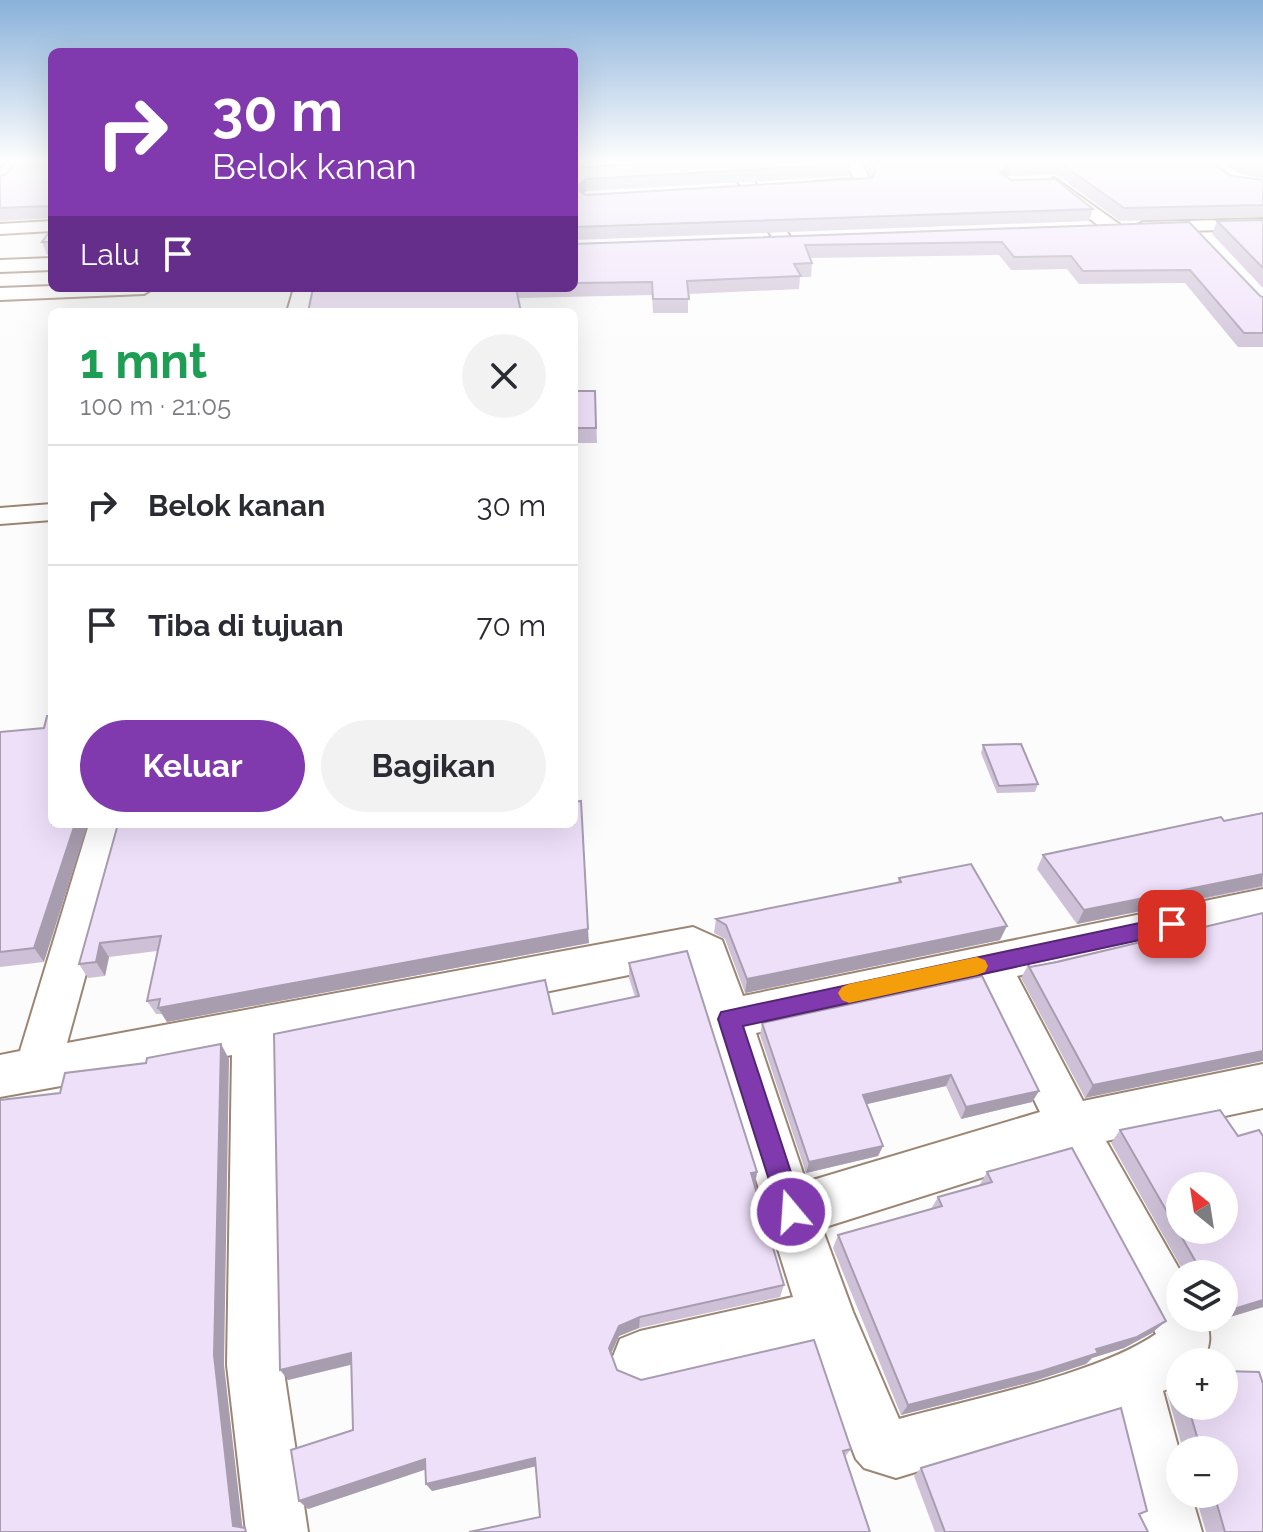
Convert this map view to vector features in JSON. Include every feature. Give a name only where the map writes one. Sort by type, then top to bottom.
[{"type":"street","points":[[754,242],[792,241],[781,230]]},
{"type":"street","points":[[1194,230],[1211,248]]},
{"type":"street","points":[[0,266],[48,264]]},
{"type":"street","points":[[0,294],[48,292]]},
{"type":"street","points":[[0,516],[48,512]]},
{"type":"street","points":[[107,828],[18,1073],[255,1031],[693,945],[707,953],[827,1316],[877,1438],[885,1447],[896,1449],[1131,1378],[1179,1351],[1184,1340],[1182,1328],[1071,1126],[989,964]]},
{"type":"street","points":[[729,1019],[1263,905]]},
{"type":"street","points":[[255,1031],[255,1365],[277,1532]]},
{"type":"street","points":[[791,1212],[1071,1126],[1263,1086]]},
{"type":"street","points":[[640,1359],[827,1316]]},
{"type":"street","points":[[1131,1378],[1171,1532]]},
{"type":"building","points":[[952,230],[1197,230],[1263,297],[1263,333],[1244,333],[1190,270],[1083,271],[1071,256],[1014,257],[1002,242],[805,245],[812,263],[794,264],[801,276],[687,281],[689,299],[653,299],[652,282],[578,283],[578,244]]},
{"type":"building","points":[[1226,230],[1263,230],[1263,268]]},
{"type":"building","points":[[312,292],[517,292],[520,308],[309,308]]},
{"type":"building","points":[[578,391],[595,391],[596,428],[578,428]]},
{"type":"building","points":[[48,716],[48,828],[74,828],[34,948],[0,952],[0,732],[44,728]]},
{"type":"building","points":[[1021,744],[1038,784],[999,786],[983,745]]},
{"type":"building","points":[[578,801],[581,801],[588,929],[158,1008],[160,999],[147,1001],[161,936],[100,943],[96,962],[79,964],[117,828],[578,828]]},
{"type":"building","points":[[1263,813],[1263,874],[1084,910],[1043,855],[1221,817],[1224,821]]},
{"type":"building","points":[[971,864],[1007,926],[747,979],[726,925],[716,919],[901,882],[899,878]]},
{"type":"building","points":[[1263,913],[1263,1051],[1093,1085],[1028,965],[1057,962]]},
{"type":"building","points":[[687,951],[757,1172],[751,1173],[784,1285],[640,1317],[619,1326],[609,1348],[617,1370],[641,1380],[814,1340],[851,1449],[843,1451],[870,1532],[469,1532],[540,1517],[535,1458],[426,1484],[425,1459],[299,1501],[291,1450],[353,1430],[351,1353],[280,1370],[274,1034],[545,980],[553,1014],[639,996],[629,963]]},
{"type":"building","points":[[982,976],[1039,1091],[966,1107],[951,1075],[863,1095],[883,1146],[809,1162],[762,1023]]},
{"type":"building","points":[[221,1044],[214,1355],[233,1526],[245,1528],[246,1532],[0,1532],[0,1100],[60,1093],[65,1073],[146,1063],[147,1058]]},
{"type":"building","points":[[1220,1110],[1238,1136],[1259,1130],[1263,1136],[1263,1300],[1238,1308],[1238,1260],[1195,1260],[1186,1244],[1238,1244],[1238,1172],[1166,1172],[1166,1210],[1120,1130]]},
{"type":"building","points":[[1072,1148],[1166,1321],[1137,1337],[1096,1349],[1098,1353],[1042,1371],[908,1405],[838,1235],[942,1206],[938,1197],[992,1182],[987,1172]]},
{"type":"building","points":[[1238,1371],[1259,1372],[1263,1384],[1263,1532],[1225,1532],[1218,1508],[1238,1508],[1238,1436],[1197,1436],[1192,1420],[1238,1420]]},
{"type":"building","points":[[1121,1408],[1147,1511],[1139,1514],[1148,1532],[945,1532],[921,1468]]},
{"type":"slow traffic","points":[[849,993],[977,966]]},
{"type":"route","points":[[791,1212],[729,1019],[1172,924]]}]
